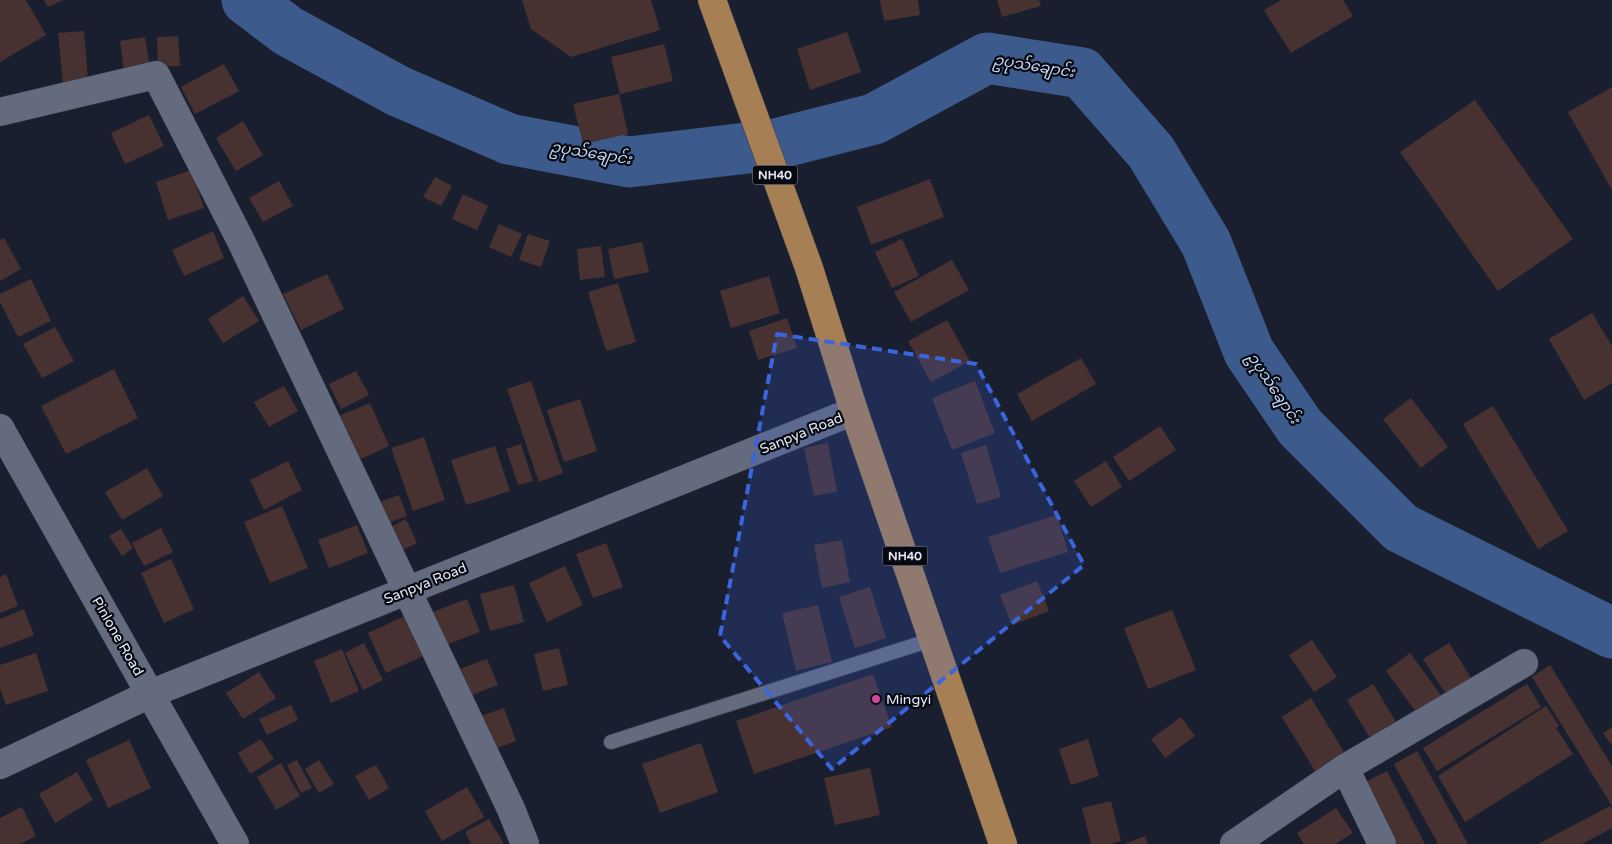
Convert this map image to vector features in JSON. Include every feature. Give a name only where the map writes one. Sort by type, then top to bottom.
[{"type":"highway","name":"NH40","points":[[712,0],[809,268],[854,411],[1003,844]]},
{"type":"street","points":[[0,112],[156,75],[241,241],[511,809],[525,844]]},
{"type":"street","name":"Sanpya Road","points":[[0,765],[150,694],[854,411]]},
{"type":"street","name":"Pinlone Road","points":[[0,428],[235,844]]},
{"type":"street","points":[[1234,844],[1345,768],[1524,663]]},
{"type":"street","points":[[1345,768],[1382,844]]},
{"type":"lane","points":[[611,742],[934,639]]},
{"type":"highlighted area","points":[[777,334],[976,364],[1084,565],[832,769],[720,636]]},
{"type":"building","points":[[0,0],[26,0],[46,35],[0,62]]},
{"type":"building","points":[[44,0],[63,0],[48,7]]},
{"type":"building","points":[[522,0],[651,0],[660,30],[571,57],[531,29]]},
{"type":"building","points":[[880,0],[918,0],[920,15],[884,21]]},
{"type":"building","points":[[997,0],[1039,0],[1041,6],[1002,17]]},
{"type":"building","points":[[1281,0],[1343,0],[1353,16],[1291,53],[1264,10]]},
{"type":"building","points":[[84,31],[88,81],[63,83],[58,33]]},
{"type":"building","points":[[847,32],[861,72],[810,90],[797,49]]},
{"type":"building","points":[[178,36],[180,66],[158,67],[157,37]]},
{"type":"building","points":[[145,37],[150,68],[124,72],[120,41]]},
{"type":"building","points":[[664,44],[673,81],[620,94],[611,57]]},
{"type":"building","points":[[224,64],[239,91],[195,114],[181,87]]},
{"type":"building","points":[[1612,87],[1612,190],[1568,112]]},
{"type":"building","points":[[619,94],[628,134],[583,144],[573,104]]},
{"type":"building","points":[[1475,100],[1573,239],[1498,291],[1400,152]]},
{"type":"building","points":[[149,115],[164,146],[125,164],[111,133]]},
{"type":"building","points":[[243,121],[263,155],[236,171],[216,138]]},
{"type":"building","points":[[191,170],[204,208],[168,220],[156,182]]},
{"type":"building","points":[[435,177],[452,186],[441,206],[423,197]]},
{"type":"building","points":[[930,179],[944,217],[871,245],[857,207]]},
{"type":"building","points":[[279,181],[293,206],[263,222],[249,198]]},
{"type":"building","points":[[463,194],[488,206],[477,230],[452,219]]},
{"type":"building","points":[[499,224],[522,234],[511,257],[489,247]]},
{"type":"building","points":[[213,231],[224,258],[184,276],[172,250]]},
{"type":"building","points":[[528,234],[550,241],[541,267],[519,260]]},
{"type":"building","points":[[4,238],[21,269],[0,281],[0,240]]},
{"type":"building","points":[[902,239],[919,276],[892,288],[875,252]]},
{"type":"building","points":[[642,242],[649,272],[614,279],[608,249]]},
{"type":"building","points":[[601,246],[605,277],[580,280],[577,249]]},
{"type":"building","points":[[952,260],[969,290],[911,322],[894,292]]},
{"type":"building","points":[[327,274],[344,309],[301,330],[283,294]]},
{"type":"building","points":[[769,276],[780,313],[731,328],[720,291]]},
{"type":"building","points":[[31,279],[51,321],[18,337],[0,302],[0,294]]},
{"type":"building","points":[[618,283],[636,342],[606,351],[588,292]]},
{"type":"building","points":[[243,296],[259,321],[223,343],[208,319]]},
{"type":"building","points":[[1592,313],[1612,346],[1612,383],[1584,400],[1549,339]]},
{"type":"building","points":[[787,318],[797,348],[758,360],[749,331]]},
{"type":"building","points":[[947,320],[970,361],[931,382],[908,341]]},
{"type":"building","points":[[55,327],[74,361],[42,378],[23,344]]},
{"type":"building","points":[[1081,358],[1096,384],[1032,421],[1017,394]]},
{"type":"building","points":[[114,369],[138,418],[66,454],[41,406]]},
{"type":"building","points":[[356,371],[369,395],[341,409],[329,384]]},
{"type":"building","points":[[531,381],[563,473],[539,482],[507,389]]},
{"type":"building","points":[[975,381],[995,433],[952,450],[932,398]]},
{"type":"building","points":[[284,386],[298,411],[269,427],[254,402]]},
{"type":"building","points":[[1411,398],[1448,447],[1421,468],[1383,419]]},
{"type":"building","points":[[580,399],[597,451],[564,462],[547,410]]},
{"type":"building","points":[[370,403],[389,446],[359,460],[339,416]]},
{"type":"building","points":[[1493,406],[1568,531],[1538,549],[1463,424]]},
{"type":"building","points":[[1160,426],[1176,450],[1129,481],[1113,457]]},
{"type":"building","points":[[424,437],[445,500],[413,511],[391,448]]},
{"type":"building","points":[[828,443],[837,492],[814,496],[804,448]]},
{"type":"building","points":[[521,444],[533,481],[518,485],[506,449]]},
{"type":"building","points":[[986,445],[1001,497],[977,504],[961,453]]},
{"type":"building","points":[[495,446],[510,491],[466,505],[451,460]]},
{"type":"building","points":[[288,461],[302,490],[264,510],[250,480]]},
{"type":"building","points":[[1106,461],[1122,487],[1091,507],[1074,481]]},
{"type":"building","points":[[147,468],[163,496],[122,520],[105,492]]},
{"type":"building","points":[[399,495],[407,516],[388,523],[380,502]]},
{"type":"building","points":[[282,506],[308,568],[270,583],[244,522]]},
{"type":"building","points":[[1057,515],[1068,552],[1000,573],[988,537]]},
{"type":"building","points":[[406,519],[417,543],[394,554],[383,531]]},
{"type":"building","points":[[357,525],[368,553],[329,568],[318,540]]},
{"type":"building","points":[[161,528],[173,552],[144,566],[132,543]]},
{"type":"building","points":[[121,529],[133,548],[122,556],[109,536]]},
{"type":"building","points":[[842,540],[850,582],[822,588],[814,545]]},
{"type":"building","points":[[606,543],[623,587],[593,598],[576,554]]},
{"type":"building","points":[[171,559],[194,609],[164,623],[141,573]]},
{"type":"building","points":[[565,566],[583,605],[547,622],[529,583]]},
{"type":"building","points":[[6,574],[18,606],[0,613],[0,577]]},
{"type":"building","points":[[1037,581],[1049,611],[1012,625],[1000,595]]},
{"type":"building","points":[[514,585],[524,622],[490,631],[480,594]]},
{"type":"building","points":[[870,587],[886,638],[855,648],[839,597]]},
{"type":"building","points":[[467,599],[480,632],[443,646],[430,613]]},
{"type":"building","points":[[818,605],[832,662],[796,671],[782,613]]},
{"type":"building","points":[[24,609],[34,635],[0,648],[0,619]]},
{"type":"building","points":[[1172,610],[1196,670],[1148,689],[1124,628]]},
{"type":"building","points":[[405,616],[423,656],[386,673],[368,633]]},
{"type":"building","points":[[1312,640],[1337,677],[1314,692],[1289,655]]},
{"type":"building","points":[[364,643],[383,680],[363,690],[345,653]]},
{"type":"building","points":[[1449,643],[1475,684],[1450,700],[1423,659]]},
{"type":"building","points":[[559,648],[568,685],[543,691],[534,654]]},
{"type":"building","points":[[342,649],[359,691],[331,703],[314,661]]},
{"type":"building","points":[[36,653],[48,691],[6,705],[0,688],[0,665]]},
{"type":"building","points":[[1410,653],[1443,698],[1419,716],[1386,671]]},
{"type":"building","points":[[487,659],[498,685],[464,698],[454,671]]},
{"type":"building","points":[[1550,665],[1612,766],[1612,806],[1532,677]]},
{"type":"building","points":[[259,672],[276,698],[243,719],[226,693]]},
{"type":"building","points":[[873,674],[892,727],[754,774],[736,721]]},
{"type":"building","points":[[1373,684],[1396,722],[1370,738],[1347,700]]},
{"type":"building","points":[[1527,684],[1541,707],[1437,771],[1423,748]]},
{"type":"building","points":[[1311,698],[1344,752],[1315,771],[1282,717]]},
{"type":"building","points":[[291,705],[298,720],[267,735],[259,719]]},
{"type":"building","points":[[1546,706],[1559,726],[1556,728],[1573,754],[1465,822],[1438,776]]},
{"type":"building","points":[[504,708],[516,741],[490,751],[478,717]]},
{"type":"building","points":[[1181,717],[1195,736],[1165,758],[1151,739]]},
{"type":"building","points":[[1612,727],[1612,746],[1603,733]]},
{"type":"building","points":[[261,739],[274,759],[250,774],[238,753]]},
{"type":"building","points":[[1088,739],[1099,776],[1071,785],[1059,749]]},
{"type":"building","points":[[129,740],[151,788],[108,808],[86,760]]},
{"type":"building","points":[[701,743],[718,792],[660,813],[642,764]]},
{"type":"building","points":[[1417,751],[1468,844],[1438,844],[1394,764]]},
{"type":"building","points":[[297,760],[312,788],[301,793],[287,765]]},
{"type":"building","points":[[319,760],[334,784],[319,793],[305,769]]},
{"type":"building","points":[[281,763],[300,796],[276,810],[257,777]]},
{"type":"building","points":[[376,765],[389,788],[369,800],[355,776]]},
{"type":"building","points":[[870,768],[880,815],[835,825],[824,778]]},
{"type":"building","points":[[1387,771],[1425,844],[1390,844],[1360,785]]},
{"type":"building","points":[[77,772],[93,800],[55,823],[39,794]]},
{"type":"building","points":[[467,787],[484,817],[442,841],[425,811]]},
{"type":"building","points":[[1111,801],[1121,841],[1110,844],[1091,844],[1082,808]]},
{"type":"building","points":[[1610,806],[1612,809],[1612,828],[1582,844],[1538,844]]},
{"type":"building","points":[[22,807],[36,836],[20,844],[0,844],[0,818]]},
{"type":"building","points":[[1336,808],[1353,833],[1335,844],[1304,844],[1297,833]]},
{"type":"building","points":[[489,819],[504,844],[471,844],[465,832]]},
{"type":"building","points":[[1145,836],[1148,844],[1124,844]]},
{"type":"waterway","name":"ဥပုသ်ချောင်း","points":[[247,0],[288,31],[398,91],[509,139],[629,162],[772,145],[874,119],[987,58],[1082,73],[1151,152],[1206,243],[1249,352],[1300,427],[1401,528],[1612,633]]},
{"type":"place","name":"Mingyi","points":[[876,699]]}]
